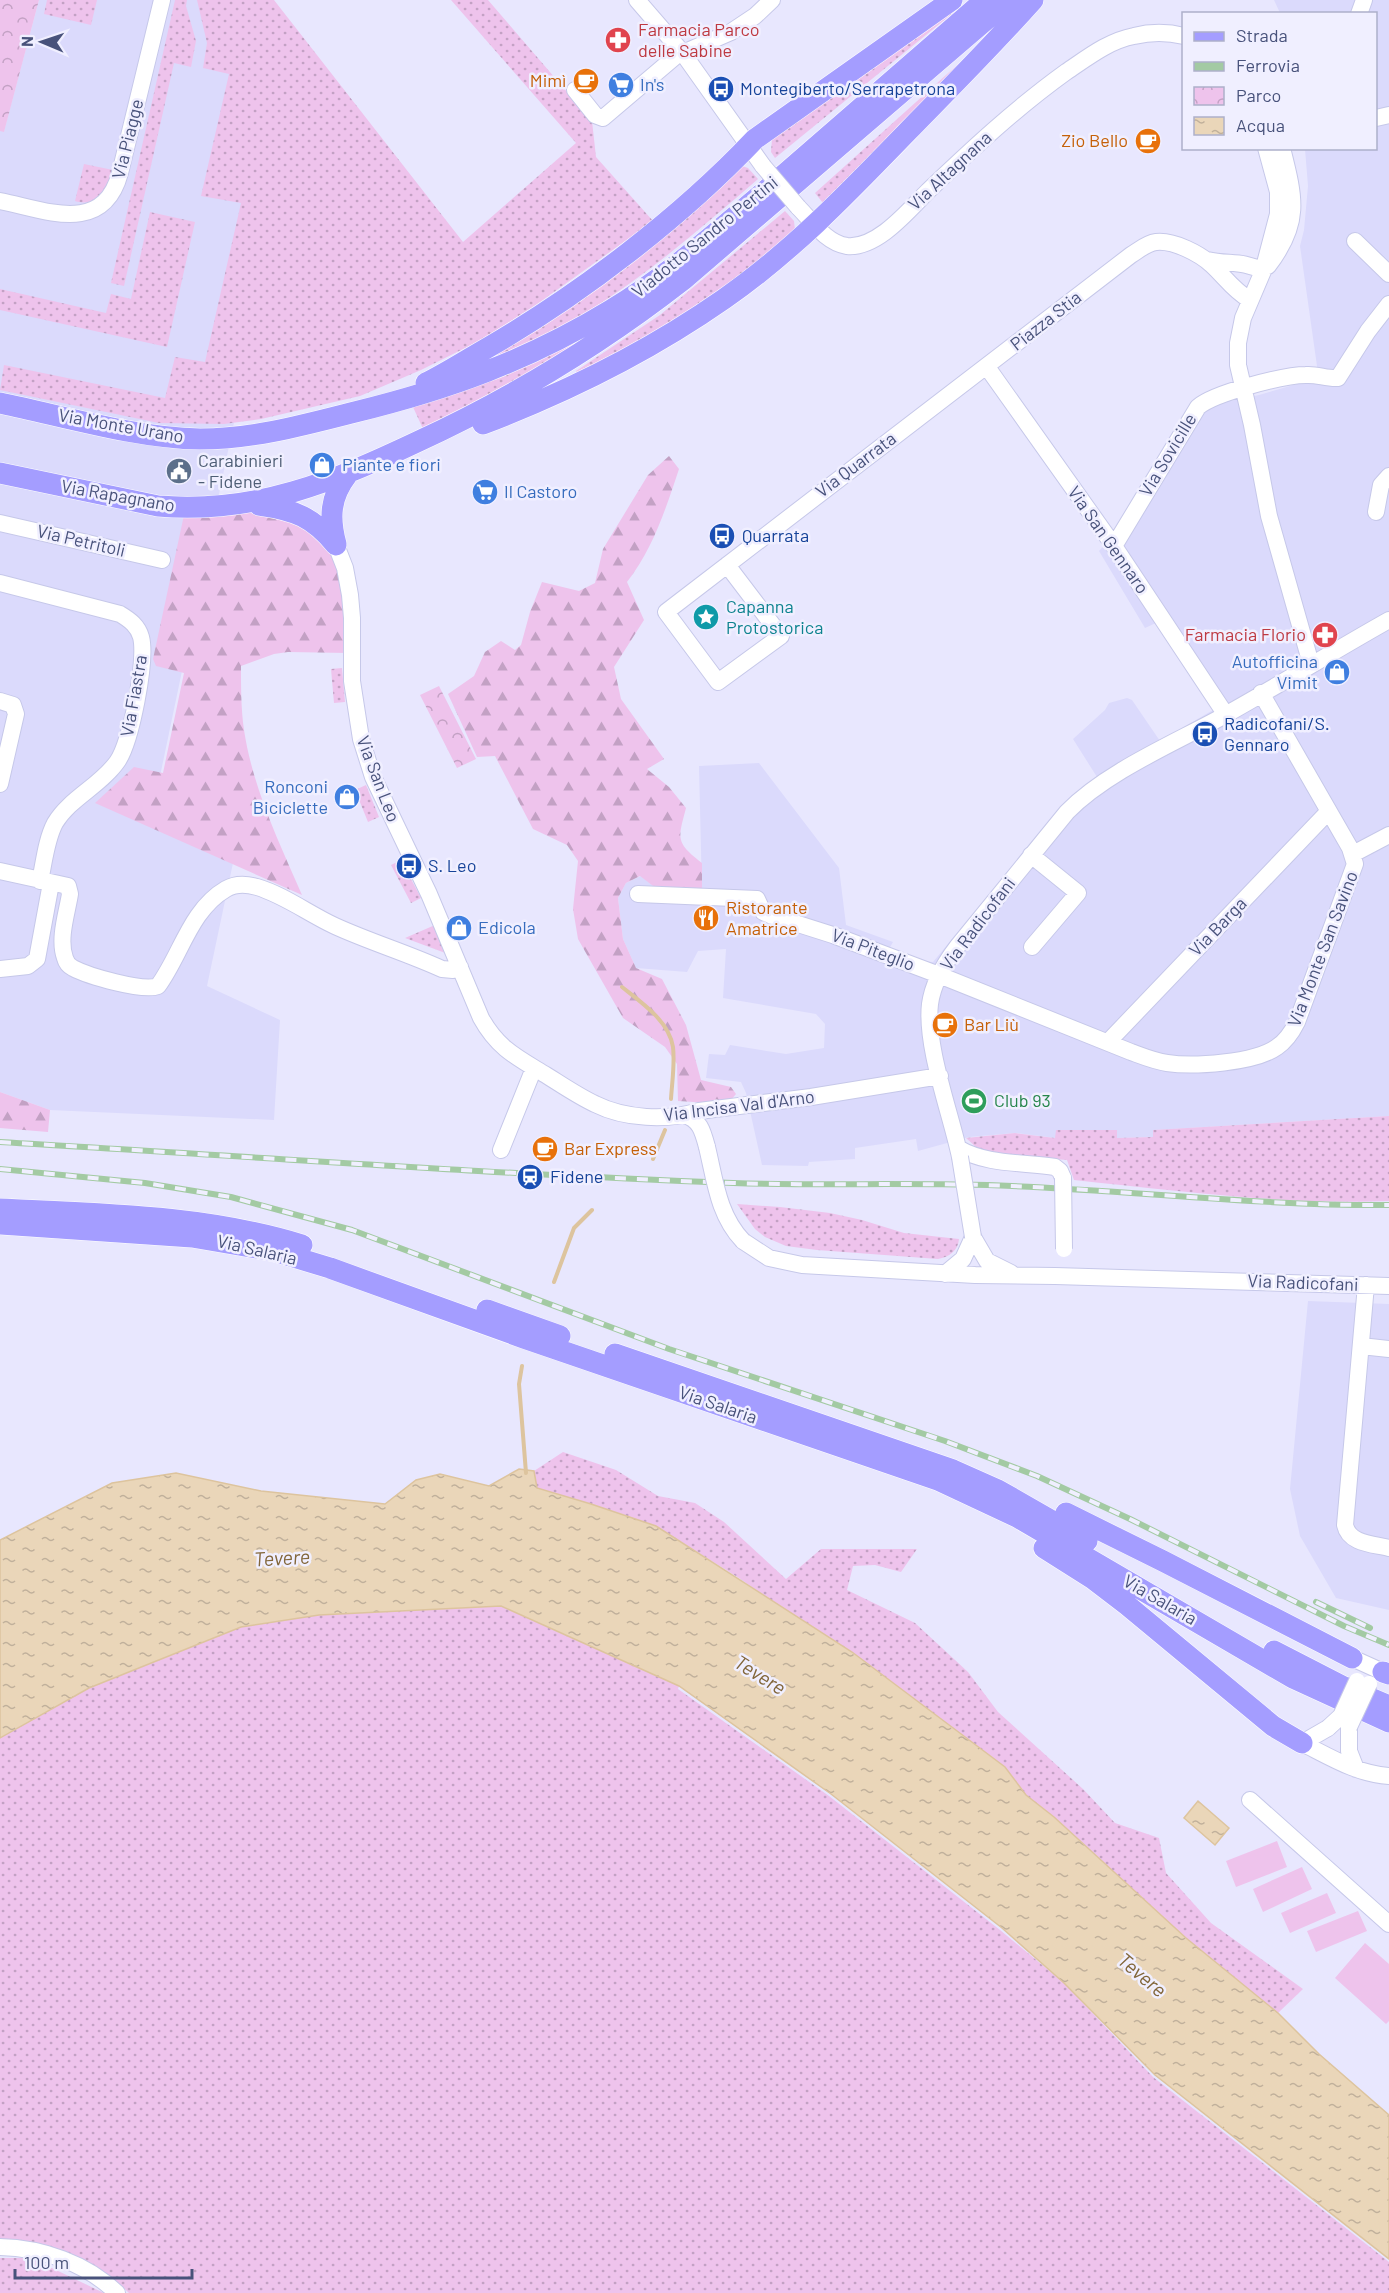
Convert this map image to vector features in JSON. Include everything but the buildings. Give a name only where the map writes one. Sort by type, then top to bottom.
[{"type":"main road","points":[[383,405],[444,374],[549,309],[641,242],[755,139],[952,0]]},
{"type":"main road","name":"Viadotto Sandro Pertini","points":[[383,405],[455,384],[510,363],[578,329],[639,292],[710,237],[985,0]]},
{"type":"main road","name":"Viadotto Sandro Pertini","points":[[439,432],[502,401],[558,368],[652,304],[683,280],[1009,0]]},
{"type":"main road","points":[[439,432],[471,427],[507,415],[623,360],[724,299],[815,225],[852,190],[1033,0]]},
{"type":"main road","name":"Via Monte Urano","points":[[0,403],[127,430],[198,439],[269,432],[383,405]]},
{"type":"main road","name":"Via Rapagnano","points":[[0,473],[158,506],[191,507],[244,503],[293,494],[347,475],[439,432]]},
{"type":"main road","points":[[336,544],[332,526],[332,503],[336,491],[347,475]]},
{"type":"main road","points":[[244,503],[284,509],[307,517],[322,528],[336,544]]},
{"type":"main road","name":"Via Salaria","points":[[0,1209],[188,1221],[244,1229],[278,1237],[327,1252],[560,1336],[953,1470],[998,1490],[1277,1653],[1344,1687],[1389,1706]]},
{"type":"main road","name":"Via Salaria","points":[[0,1224],[192,1237],[274,1251],[330,1268],[534,1342],[938,1480],[1027,1522],[1310,1686],[1389,1722]]},
{"type":"main road","points":[[938,1480],[988,1516],[1030,1539],[1098,1583],[1273,1726],[1302,1743]]},
{"type":"main road","points":[[998,1490],[1022,1494],[1045,1503],[1352,1658]]},
{"type":"street","name":"Via Piagge","points":[[0,201],[71,214],[94,210],[109,198],[116,188],[162,0]]},
{"type":"street","name":"Via Altagnana","points":[[637,0],[682,52],[763,166],[829,239],[843,245],[859,245],[874,240],[1006,118],[1080,62],[1106,46],[1133,36],[1150,33],[1182,36]]},
{"type":"street","points":[[575,90],[595,115],[603,118],[682,52],[709,43],[731,32],[755,16],[772,0]]},
{"type":"street","name":"Via Altagnana","points":[[1080,62],[1142,45],[1166,44],[1182,47]]},
{"type":"street","points":[[1267,150],[1271,166],[1286,190]]},
{"type":"street","points":[[1282,150],[1286,190],[1292,217],[1282,248],[1263,271],[1250,300],[1241,329],[1237,355],[1269,516],[1311,664]]},
{"type":"street","points":[[1355,241],[1389,274]]},
{"type":"street","name":"Piazza Stia","points":[[987,367],[1105,274],[1141,249],[1154,243],[1168,243],[1205,260]]},
{"type":"street","points":[[1205,260],[1227,264],[1248,264],[1263,271]]},
{"type":"street","points":[[1205,260],[1233,288],[1250,300]]},
{"type":"street","name":"Via Sovicille","points":[[1114,546],[1198,406],[1211,398],[1243,388],[1304,375],[1338,378],[1368,331],[1389,304]]},
{"type":"street","name":"Via San Gennaro","points":[[987,367],[1114,546],[1226,715]]},
{"type":"street","name":"Via Quarrata","points":[[723,568],[781,636],[718,682],[666,612],[723,568],[987,367]]},
{"type":"street","points":[[1376,512],[1381,484],[1389,476]]},
{"type":"street","name":"Via Petritoli","points":[[0,524],[162,560]]},
{"type":"street","name":"Via San Leo","points":[[336,544],[345,568],[350,595],[352,681],[361,739],[373,777],[429,894],[460,967]]},
{"type":"street","name":"Via Fiastra","points":[[0,583],[120,614],[136,627],[143,647],[142,668],[122,754],[110,770],[58,819],[51,833],[37,958],[28,966],[0,969]]},
{"type":"street","name":"Via Radicofani","points":[[975,1275],[959,1153],[940,1076],[929,1016],[932,994],[939,975],[957,947],[1031,855],[1067,812],[1086,795],[1119,773],[1226,715],[1389,620]]},
{"type":"street","name":"Via Monte San Savino","points":[[939,975],[1145,1057],[1165,1062],[1208,1064],[1251,1058],[1278,1047],[1289,1036],[1297,1022],[1355,867],[1353,854],[1261,693]]},
{"type":"street","points":[[0,701],[13,705],[16,714],[0,784]]},
{"type":"street","name":"Via Barga","points":[[1108,1042],[1328,812]]},
{"type":"street","points":[[1353,854],[1389,835]]},
{"type":"street","points":[[1031,855],[1078,893],[1032,948]]},
{"type":"street","points":[[0,871],[68,886],[71,890],[63,944],[66,962],[73,968],[126,984],[150,988],[158,986],[193,923],[224,890],[237,884],[259,887],[343,930],[442,969],[453,970],[460,967]]},
{"type":"street","name":"Via Piteglio","points":[[638,894],[754,899],[759,901],[763,912],[770,915],[823,931],[939,975]]},
{"type":"street","name":"Via Incisa Val d'Arno","points":[[460,967],[478,1011],[493,1036],[506,1051],[603,1107],[642,1116],[684,1116],[699,1111],[811,1097],[940,1076]]},
{"type":"street","points":[[501,1150],[534,1068]]},
{"type":"street","name":"Via Radicofani","points":[[684,1116],[693,1118],[699,1124],[723,1212],[731,1227],[743,1241],[764,1255],[795,1264],[945,1274],[1389,1286]]},
{"type":"street","points":[[959,1153],[1055,1167],[1060,1171],[1063,1178],[1064,1249],[1068,1267],[1080,1276]]},
{"type":"street","points":[[945,1274],[956,1266],[973,1247],[991,1264],[1017,1275]]},
{"type":"street","points":[[1366,1285],[1345,1525],[1352,1537],[1389,1548]]},
{"type":"street","points":[[1361,1346],[1389,1349]]},
{"type":"street","points":[[1352,1658],[1356,1671],[1374,1678]]},
{"type":"street","points":[[1352,1658],[1374,1678]]},
{"type":"street","points":[[1302,1743],[1328,1728],[1374,1678]]},
{"type":"street","points":[[1356,1769],[1349,1751],[1349,1727],[1374,1678]]},
{"type":"street","points":[[1302,1743],[1356,1769],[1389,1776]]},
{"type":"street","points":[[1250,1800],[1389,1924]]},
{"type":"street","points":[[0,2247],[38,2251],[60,2258],[95,2277],[117,2293]]},
{"type":"shaded area","points":[[39,0],[247,0],[269,255],[150,824],[233,863],[207,986],[280,1020],[274,1120],[50,1110],[0,1092],[0,131],[4,131]]},
{"type":"shaded area","points":[[1274,0],[1389,0],[1389,1116],[1154,1130],[1153,1137],[1117,1138],[1116,1130],[1056,1130],[1056,1138],[1015,1133],[969,1137],[918,1151],[916,1139],[855,1148],[855,1159],[809,1162],[808,1166],[762,1165],[746,1093],[741,1082],[706,1078],[709,1054],[725,1055],[730,1045],[786,1054],[824,1048],[825,1024],[816,1014],[723,998],[726,949],[698,951],[687,972],[636,968],[623,939],[618,898],[626,883],[641,876],[657,889],[702,892],[699,766],[759,763],[839,868],[846,925],[893,942],[889,949],[920,961],[933,962],[1050,821],[1097,777],[1073,739],[1105,710],[1109,703],[1127,698],[1132,700],[1160,741],[1213,710],[1158,622],[1145,628],[1099,551],[1119,529],[1190,409],[1259,395],[1297,384],[1317,383],[1317,366],[1300,246],[1304,230],[1308,186],[1305,150],[1377,150],[1377,12],[1280,12]]},
{"type":"shaded area","points":[[1308,1301],[1389,1304],[1389,1610],[1336,1598],[1300,1536],[1290,1489]]},
{"type":"green space","points":[[0,0],[39,0],[4,132],[0,131]]},
{"type":"green space","points":[[47,0],[97,0],[91,25],[44,14]]},
{"type":"green space","points":[[175,0],[187,0],[186,6],[196,41],[191,67],[174,63],[124,286],[111,283]]},
{"type":"green space","points":[[197,0],[274,0],[463,242],[576,143],[451,0],[488,0],[592,121],[596,157],[653,221],[540,302],[483,339],[421,370],[360,396],[261,419],[224,424],[159,423],[0,390],[4,365],[165,398],[175,357],[205,362],[241,203],[201,196],[229,74],[203,68],[207,43]]},
{"type":"green space","points":[[957,6],[959,8],[775,158],[771,152],[772,139]]},
{"type":"green space","points":[[986,39],[827,208],[815,193]]},
{"type":"green space","points":[[84,164],[113,170],[104,190],[89,202],[75,201]]},
{"type":"green space","points":[[742,166],[748,168],[758,179],[667,255],[603,302],[569,322],[497,355],[494,350]]},
{"type":"green space","points":[[785,211],[794,221],[795,230],[729,289],[579,375],[576,371],[660,315]]},
{"type":"green space","points":[[150,212],[195,222],[167,347],[0,310],[0,289],[106,313],[111,294],[131,299]]},
{"type":"green space","points":[[588,331],[601,332],[424,431],[413,407],[477,386]]},
{"type":"green space","points":[[669,456],[679,469],[651,542],[627,582],[644,620],[614,667],[621,699],[664,759],[647,769],[669,787],[686,808],[680,833],[681,839],[687,850],[702,863],[702,892],[657,889],[640,876],[626,883],[618,898],[623,939],[636,968],[662,979],[686,1025],[701,1080],[731,1087],[736,1094],[725,1107],[710,1103],[678,1101],[677,1064],[665,1047],[623,1018],[578,939],[573,909],[578,861],[567,845],[533,829],[495,756],[477,757],[448,694],[474,676],[485,652],[501,641],[515,650],[521,645],[530,612],[542,582],[579,591],[595,583],[603,549],[648,475]]},
{"type":"green space","points":[[244,509],[276,514],[327,542],[341,572],[348,653],[288,652],[274,654],[241,666],[241,698],[248,752],[260,794],[302,895],[95,803],[134,767],[163,773],[184,673],[156,666],[153,659],[184,515]]},
{"type":"green space","points":[[342,668],[345,702],[334,703],[331,669]]},
{"type":"green space","points":[[439,686],[476,759],[457,768],[420,695]]},
{"type":"green space","points":[[366,785],[379,817],[368,822],[355,790]]},
{"type":"green space","points":[[401,860],[421,898],[411,903],[391,865]]},
{"type":"green space","points":[[435,925],[448,954],[405,938]]},
{"type":"green space","points":[[0,1092],[50,1110],[48,1132],[0,1128]]},
{"type":"green space","points":[[1389,1116],[1389,1201],[1271,1199],[1074,1180],[1067,1160],[1002,1155],[978,1149],[966,1138],[1015,1133],[1055,1138],[1056,1130],[1117,1130],[1117,1138],[1153,1137],[1153,1130]]},
{"type":"green space","points":[[737,1204],[830,1213],[904,1233],[959,1239],[952,1253],[938,1259],[786,1246],[765,1237],[755,1229]]},
{"type":"green space","points":[[563,1452],[616,1470],[658,1496],[695,1503],[724,1522],[786,1579],[821,1549],[917,1549],[901,1572],[875,1565],[853,1566],[847,1590],[915,1623],[968,1672],[998,1712],[1083,1789],[1115,1823],[1159,1838],[1166,1873],[1211,1923],[1303,1989],[1278,2013],[1186,1938],[1054,1817],[1026,1795],[1005,1767],[742,1580],[656,1526],[537,1488],[534,1471]]},
{"type":"green space","points":[[501,1606],[679,1686],[678,1689],[829,1796],[1064,1983],[1153,2077],[1389,2262],[1389,2293],[129,2293],[100,2269],[70,2254],[37,2245],[0,2242],[0,1738],[89,1688],[241,1627],[319,1615]]},
{"type":"green space","points":[[1277,1841],[1287,1867],[1236,1887],[1226,1861]]},
{"type":"green space","points":[[1302,1867],[1312,1889],[1263,1912],[1253,1889]]},
{"type":"green space","points":[[1327,1893],[1336,1913],[1290,1933],[1281,1913]]},
{"type":"green space","points":[[1358,1911],[1367,1931],[1316,1952],[1307,1931]]},
{"type":"green space","points":[[1365,1943],[1389,1964],[1389,2021],[1386,2024],[1335,1978]]},
{"type":"green space","points":[[0,2258],[31,2258],[104,2293],[0,2293]]},
{"type":"water","name":"Tevere","points":[[519,1469],[534,1471],[537,1488],[656,1526],[852,1652],[1005,1767],[1026,1795],[1054,1817],[1186,1938],[1278,2013],[1319,2054],[1389,2115],[1389,2259],[1155,2075],[1064,1983],[1002,1928],[831,1794],[679,1686],[501,1606],[319,1615],[241,1627],[89,1688],[0,1738],[0,1540],[112,1483],[176,1473],[261,1491],[385,1504],[416,1480],[440,1474],[489,1486]]},
{"type":"water","points":[[1198,1801],[1229,1828],[1215,1845],[1184,1818]]},
{"type":"waterway","points":[[622,987],[653,1013],[670,1038],[674,1060],[671,1099]]},
{"type":"waterway","points":[[653,1159],[665,1130]]},
{"type":"waterway","points":[[554,1282],[574,1228],[592,1210]]},
{"type":"waterway","points":[[522,1366],[519,1384],[526,1473]]},
{"type":"railway","points":[[0,1142],[641,1179],[768,1184],[1012,1186],[1248,1201],[1389,1205]]},
{"type":"railway","points":[[0,1169],[145,1183],[231,1197],[352,1230],[669,1349],[945,1441],[1037,1476],[1130,1519],[1344,1626],[1389,1645]]},
{"type":"railway","points":[[1316,1602],[1370,1628]]},
{"type":"place","name":"Farmacia Parco delle Sabine","points":[[618,40]]},
{"type":"place","name":"Mimì","points":[[586,81]]},
{"type":"place","name":"In's","points":[[621,85]]},
{"type":"place","name":"Montegiberto/Serrapetrona","points":[[721,89]]},
{"type":"place","name":"Zio Bello","points":[[1148,141]]},
{"type":"place","name":"Piante e fiori","points":[[322,465]]},
{"type":"place","name":"Carabinieri - Fidene","points":[[179,471]]},
{"type":"place","name":"Il Castoro","points":[[485,492]]},
{"type":"place","name":"Quarrata","points":[[722,536]]},
{"type":"place","name":"Capanna Protostorica","points":[[706,617]]},
{"type":"place","name":"Farmacia Florio","points":[[1325,635]]},
{"type":"place","name":"Autofficina Vimit","points":[[1337,672]]},
{"type":"place","name":"Radicofani/S. Gennaro","points":[[1205,734]]},
{"type":"place","name":"Ronconi Biciclette","points":[[347,797]]},
{"type":"place","name":"S. Leo","points":[[409,866]]},
{"type":"place","name":"Ristorante Amatrice","points":[[706,918]]},
{"type":"place","name":"Edicola","points":[[459,928]]},
{"type":"place","name":"Bar Liù","points":[[945,1025]]},
{"type":"place","name":"Club 93","points":[[974,1101]]},
{"type":"place","name":"Bar Express","points":[[545,1149]]},
{"type":"place","name":"Fidene","points":[[530,1177]]}]
